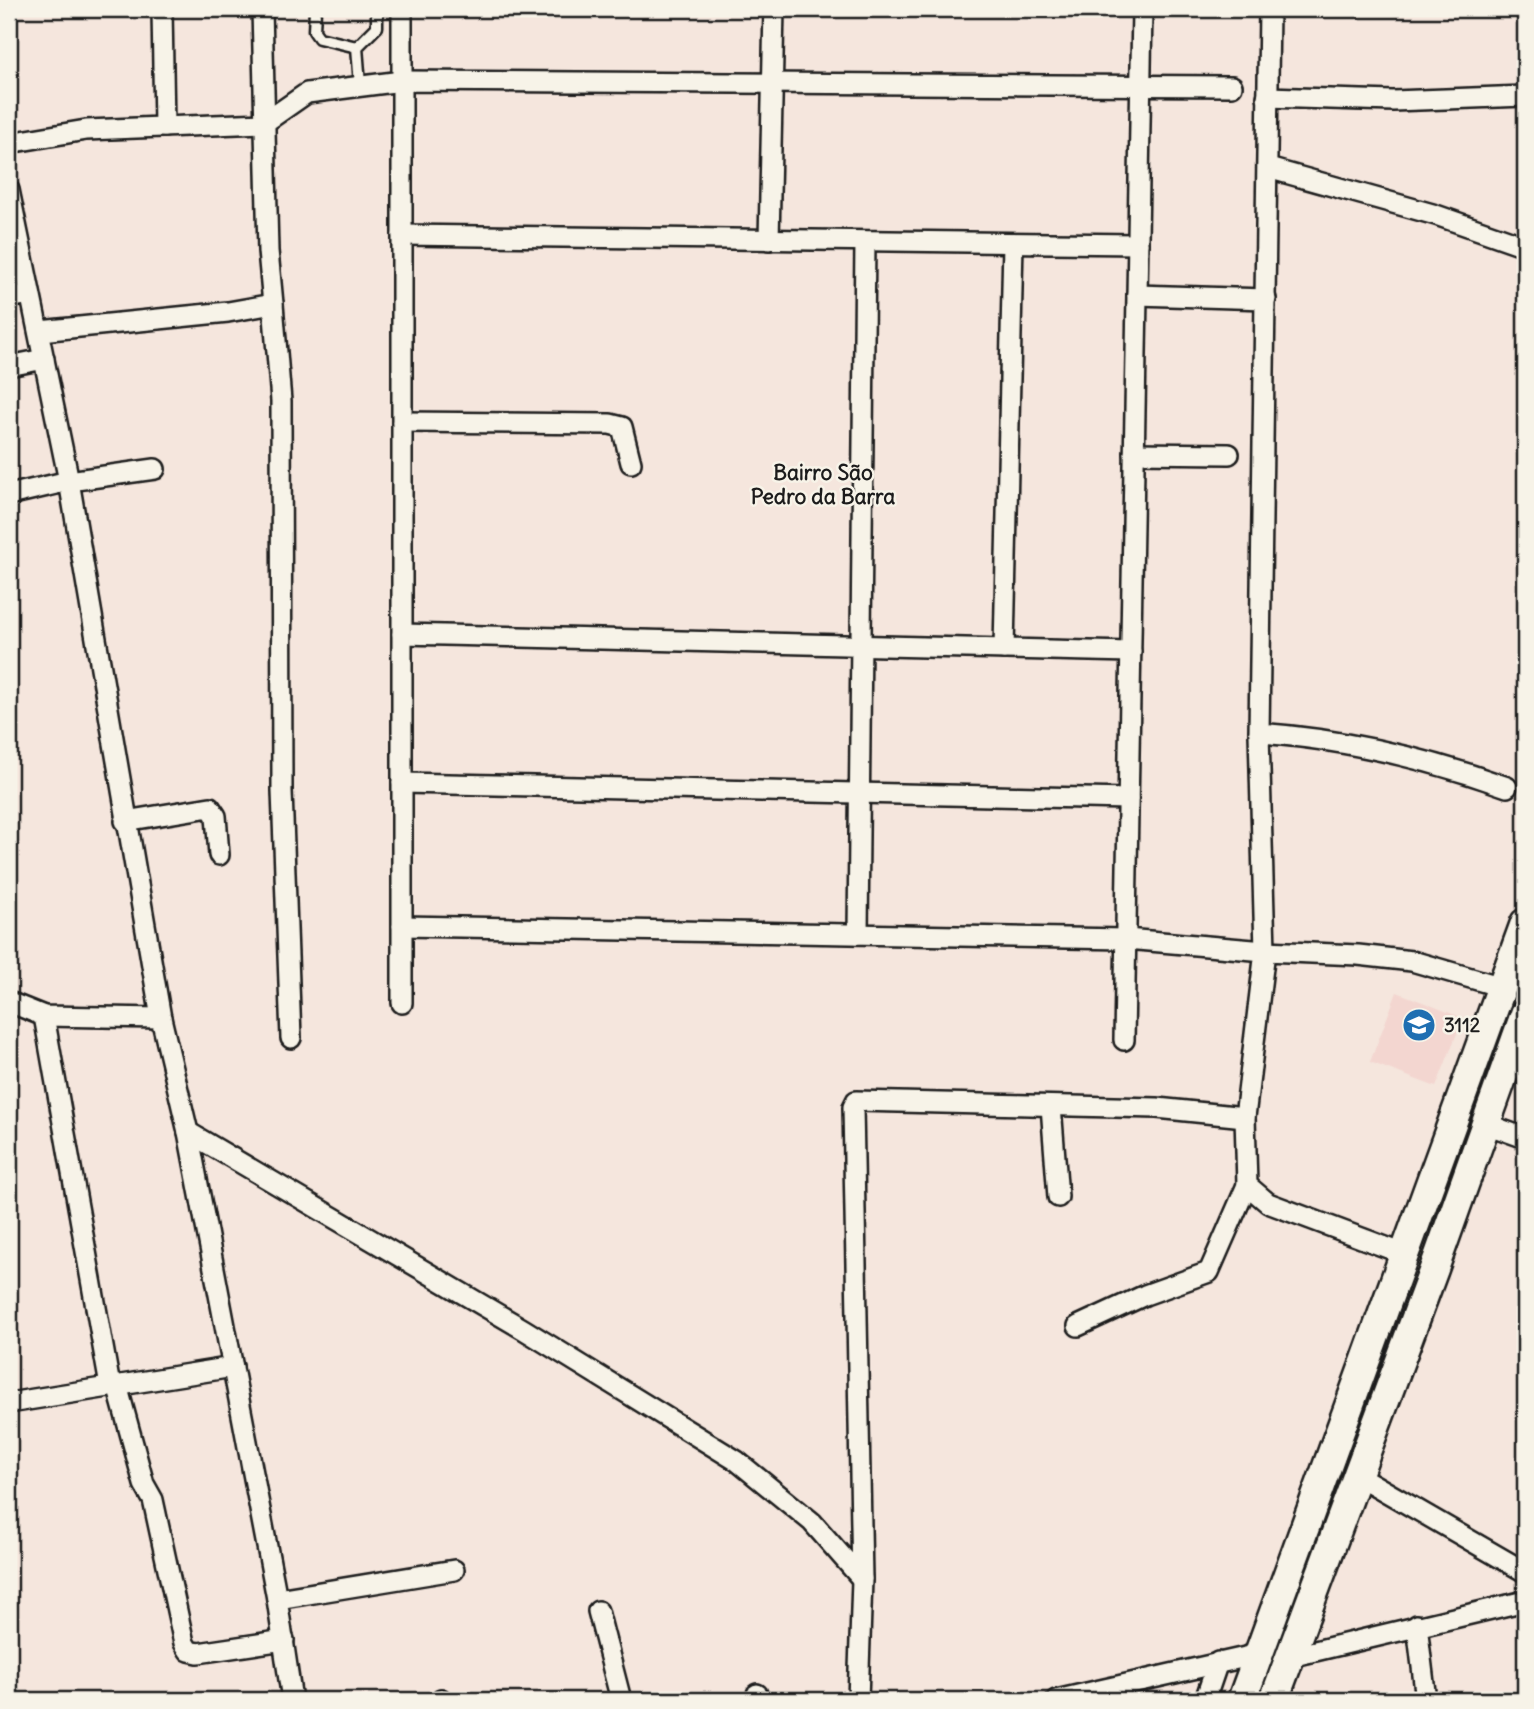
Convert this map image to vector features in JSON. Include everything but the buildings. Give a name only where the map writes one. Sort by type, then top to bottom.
[{"type":"main road","points":[[1242,1700],[1525,923]]},
{"type":"main road","points":[[1274,1700],[1525,1014]]},
{"type":"street","points":[[162,9],[164,127]]},
{"type":"street","points":[[262,9],[264,123],[281,401],[282,791],[291,1038]]},
{"type":"street","points":[[402,9],[402,1003]]},
{"type":"street","points":[[769,240],[774,9]]},
{"type":"street","points":[[1124,1040],[1142,9]]},
{"type":"street","points":[[1078,1326],[1144,1295],[1209,1272],[1247,1185],[1245,1117],[1265,951],[1259,733],[1269,9]]},
{"type":"street","points":[[9,143],[86,130],[264,123],[307,93],[402,81],[1232,86]]},
{"type":"street","points":[[1267,97],[1394,101],[1525,96]]},
{"type":"street","points":[[1268,168],[1436,215],[1525,246]]},
{"type":"street","points":[[9,190],[69,481],[125,821],[161,1018],[188,1132],[277,1599],[292,1700]]},
{"type":"street","points":[[402,235],[1138,244]]},
{"type":"street","points":[[859,934],[865,241]]},
{"type":"street","points":[[1004,649],[1013,243]]},
{"type":"street","points":[[9,298],[30,294]]},
{"type":"street","points":[[1137,295],[1266,299]]},
{"type":"street","points":[[40,331],[228,312],[273,304]]},
{"type":"street","points":[[9,366],[44,359]]},
{"type":"street","points":[[402,422],[610,424],[622,427],[631,463]]},
{"type":"street","points":[[1134,453],[1229,454]]},
{"type":"street","points":[[9,495],[69,481],[155,469]]},
{"type":"street","points":[[402,634],[1131,652]]},
{"type":"street","points":[[1259,733],[1339,740],[1452,768],[1507,787]]},
{"type":"street","points":[[402,783],[1128,799]]},
{"type":"street","points":[[125,821],[210,807],[216,816],[219,855]]},
{"type":"street","points":[[402,926],[1126,939],[1265,951],[1358,954],[1412,961],[1502,987]]},
{"type":"street","points":[[9,1002],[44,1016],[161,1018]]},
{"type":"street","points":[[44,1016],[114,1385],[144,1484],[153,1500],[184,1643],[189,1651],[198,1653],[284,1640]]},
{"type":"street","points":[[858,1700],[862,1579],[853,1107],[861,1100],[1157,1108],[1245,1117]]},
{"type":"street","points":[[1051,1106],[1058,1197]]},
{"type":"street","points":[[1486,1124],[1525,1138]]},
{"type":"street","points":[[188,1132],[523,1329],[737,1461],[812,1522],[862,1579]]},
{"type":"street","points":[[1247,1185],[1268,1203],[1404,1254]]},
{"type":"street","points":[[9,1404],[233,1367]]},
{"type":"street","points":[[1357,1475],[1524,1569]]},
{"type":"street","points":[[277,1599],[454,1570]]},
{"type":"street","points":[[1290,1657],[1525,1601]]},
{"type":"street","points":[[598,1611],[621,1700]]},
{"type":"street","points":[[1417,1625],[1426,1700]]},
{"type":"street","points":[[1056,1700],[1259,1654]]},
{"type":"street","points":[[1205,1700],[1218,1662]]},
{"type":"lane","points":[[315,9],[314,31],[319,38],[357,47]]},
{"type":"lane","points":[[360,86],[357,47],[377,27],[377,9]]},
{"type":"shaded area","points":[[1397,992],[1463,1018],[1436,1087],[1370,1062]]},
{"type":"place","name":"3112","points":[[1419,1025]]},
{"type":"district","name":"Bairro São Pedro da Barra","points":[[823,485]]}]
